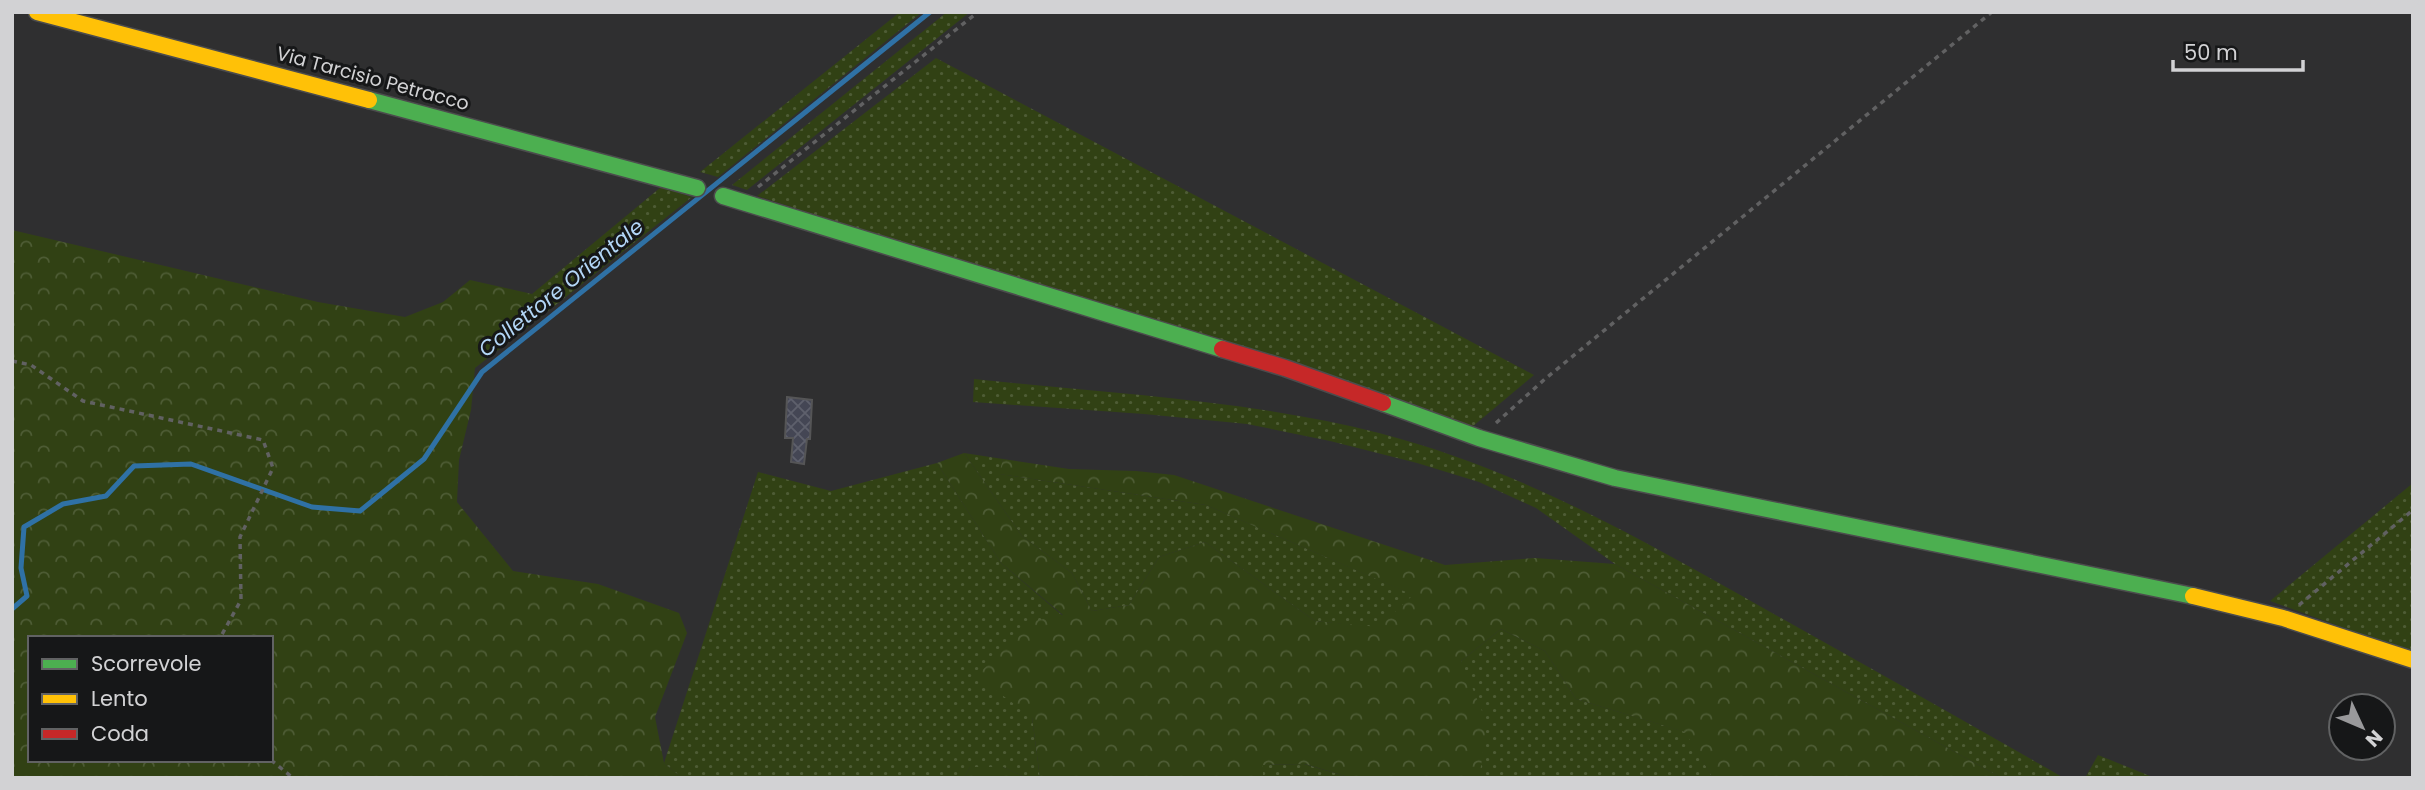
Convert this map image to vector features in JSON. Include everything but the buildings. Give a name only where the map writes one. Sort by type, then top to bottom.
[{"type":"street","name":"Via Tarcisio Petracco","points":[[37,12],[697,188]]},
{"type":"street","points":[[723,197],[1285,368],[1479,438],[1615,478],[2155,586],[2283,618],[2413,660]]},
{"type":"path","points":[[740,201],[978,12]]},
{"type":"path","points":[[1479,438],[1545,379],[1992,12]]},
{"type":"path","points":[[12,361],[31,365],[83,401],[263,440],[272,468],[240,537],[241,600],[221,636]]},
{"type":"path","points":[[2283,618],[2413,510]]},
{"type":"path","points":[[273,762],[293,778]]},
{"type":"green space","points":[[900,12],[922,12],[718,177],[700,172]]},
{"type":"green space","points":[[947,12],[970,12],[747,190],[732,185]]},
{"type":"green space","points":[[936,58],[1534,375],[1472,427],[757,196]]},
{"type":"green space","points":[[661,187],[692,197],[543,315],[532,294]]},
{"type":"green space","points":[[12,230],[318,302],[405,317],[443,302],[470,280],[532,294],[543,315],[475,368],[471,410],[459,460],[457,502],[513,571],[598,584],[679,613],[687,633],[655,717],[664,763],[682,778],[12,778]]},
{"type":"green space","points":[[974,379],[1178,399],[1280,413],[1379,433],[1481,466],[1578,508],[1672,557],[2064,778],[2002,778],[1615,564],[1536,508],[1479,482],[1330,441],[1247,424],[973,402]]},
{"type":"green space","points":[[964,453],[1003,459],[1000,474],[1206,505],[1414,595],[1379,628],[1315,621],[1205,542],[1159,557],[1129,605],[1092,611],[1072,573],[1022,536]]},
{"type":"green space","points":[[964,453],[1022,536],[1072,573],[1092,611],[1129,605],[1159,557],[1205,542],[1315,621],[1379,627],[1413,595],[1206,505],[999,474],[1003,459],[1069,469],[1174,475],[1445,565],[1535,558],[1615,564],[2002,778],[1713,778],[1685,732],[1576,699],[1545,651],[1501,629],[1461,661],[1487,723],[1480,773],[1475,778],[1352,778],[1305,764],[1263,765],[1263,778],[1040,778],[1032,717],[976,676],[1034,621],[1063,615],[1001,563],[937,463]]},
{"type":"green space","points":[[937,463],[1001,563],[1063,616],[1032,717],[1040,778],[1027,778],[1003,767],[970,767],[964,778],[682,778],[664,763],[758,472],[831,491]]},
{"type":"green space","points":[[2413,483],[2413,653],[2270,601]]},
{"type":"green space","points":[[1501,629],[1545,651],[1576,699],[1686,732],[1713,778],[1475,778],[1480,772],[1461,661]]},
{"type":"green space","points":[[2098,755],[2155,778],[2085,778]]},
{"type":"green space","points":[[1304,764],[1352,778],[1263,778],[1263,765]]},
{"type":"green space","points":[[970,767],[1003,767],[1027,778],[964,778]]},
{"type":"waterway","name":"Collettore Orientale","points":[[12,609],[27,596],[21,568],[24,527],[63,504],[106,496],[134,466],[191,464],[312,507],[360,511],[424,459],[482,372],[930,12]]},
{"type":"traffic: fast","points":[[369,100],[697,188]]},
{"type":"traffic: fast","points":[[723,196],[1222,349]]},
{"type":"traffic: fast","points":[[1383,403],[1479,438],[1615,478],[2193,596]]},
{"type":"traffic: slow","points":[[37,12],[369,100]]},
{"type":"traffic: slow","points":[[2193,596],[2283,618],[2413,660]]},
{"type":"traffic: jam","points":[[1222,349],[1383,403]]}]
